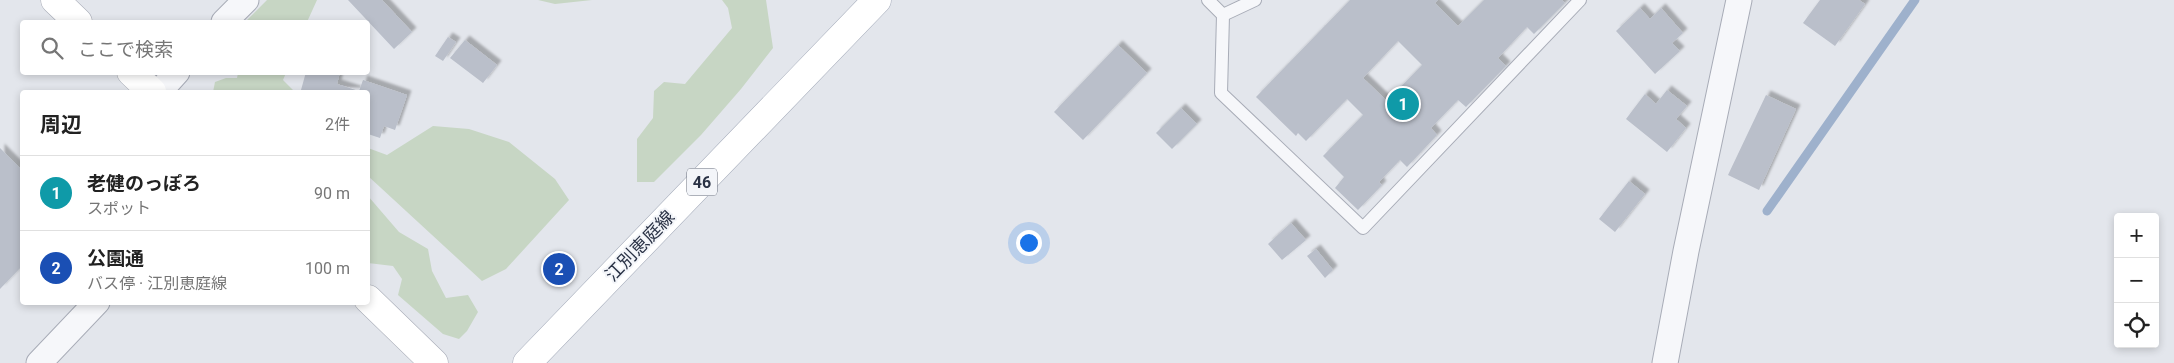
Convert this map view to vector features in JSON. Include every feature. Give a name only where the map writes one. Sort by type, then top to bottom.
[{"type":"main road","points":[[55,0],[76,20]]},
{"type":"main road","name":"江別恵庭線","points":[[527,363],[877,0]]},
{"type":"main road","points":[[134,75],[150,90]]},
{"type":"main road","points":[[370,301],[434,363]]},
{"type":"street","points":[[226,20],[246,0]]},
{"type":"street","points":[[1664,363],[1739,0]]},
{"type":"street","points":[[160,90],[174,75]]},
{"type":"street","points":[[39,363],[94,305]]},
{"type":"lane","points":[[1208,0],[1223,15],[1221,93],[1363,228],[1580,0]]},
{"type":"lane","points":[[1223,15],[1255,0]]},
{"type":"green space","points":[[267,0],[317,0],[308,20],[247,20]]},
{"type":"green space","points":[[538,0],[592,0],[555,4]]},
{"type":"green space","points":[[722,0],[766,0],[773,48],[701,135],[654,182],[637,182],[637,139],[653,118],[654,91],[664,82],[685,84],[732,28],[728,8]]},
{"type":"green space","points":[[238,75],[285,75],[283,80],[293,90],[213,90],[215,82],[226,78],[237,78]]},
{"type":"green space","points":[[433,126],[469,129],[509,142],[555,179],[569,200],[506,269],[482,281],[370,178],[370,149],[387,155]]},
{"type":"green space","points":[[370,198],[399,232],[428,249],[432,271],[446,298],[468,295],[478,312],[467,331],[459,339],[443,334],[398,295],[402,279],[393,266],[370,263]]},
{"type":"building","points":[[348,0],[382,0],[412,32],[394,49],[370,23],[370,20],[367,20]]},
{"type":"building","points":[[1350,0],[1438,0],[1435,3],[1458,26],[1484,0],[1562,0],[1565,3],[1534,34],[1527,27],[1498,58],[1506,66],[1466,107],[1458,100],[1431,128],[1437,135],[1407,167],[1400,160],[1379,182],[1382,185],[1358,210],[1335,188],[1344,177],[1323,156],[1363,115],[1347,99],[1306,141],[1298,133],[1296,136],[1256,97]],"holes":[[[1398,41],[1422,65],[1387,101],[1363,78]]]},
{"type":"building","points":[[1820,0],[1859,0],[1865,4],[1835,46],[1803,23]]},
{"type":"building","points":[[1640,8],[1650,19],[1661,8],[1683,33],[1672,43],[1680,51],[1655,74],[1616,31]]},
{"type":"building","points":[[448,37],[456,42],[443,61],[435,56]]},
{"type":"building","points":[[465,40],[497,65],[483,83],[450,58]]},
{"type":"building","points":[[1118,45],[1147,73],[1083,140],[1054,112]]},
{"type":"building","points":[[305,75],[339,75],[337,84],[356,90],[301,90]]},
{"type":"building","points":[[363,80],[407,95],[395,130],[384,126],[380,138],[370,135],[370,90],[359,90]]},
{"type":"building","points":[[1667,90],[1687,106],[1676,119],[1686,128],[1667,152],[1626,119],[1645,94],[1656,104]]},
{"type":"building","points":[[1766,95],[1796,109],[1759,190],[1728,175]]},
{"type":"building","points":[[1181,108],[1197,124],[1172,149],[1156,133]]},
{"type":"building","points":[[0,148],[20,168],[20,268],[0,289]]},
{"type":"building","points":[[1629,181],[1645,194],[1615,232],[1599,219]]},
{"type":"building","points":[[1291,223],[1306,240],[1282,260],[1268,244]]},
{"type":"building","points":[[1316,249],[1333,270],[1325,278],[1307,256]]},
{"type":"waterway","points":[[1767,211],[1915,0]]},
{"type":"place","name":"老健のっぽろ","points":[[1403,104]]},
{"type":"place","name":"公園通","points":[[559,269]]}]
